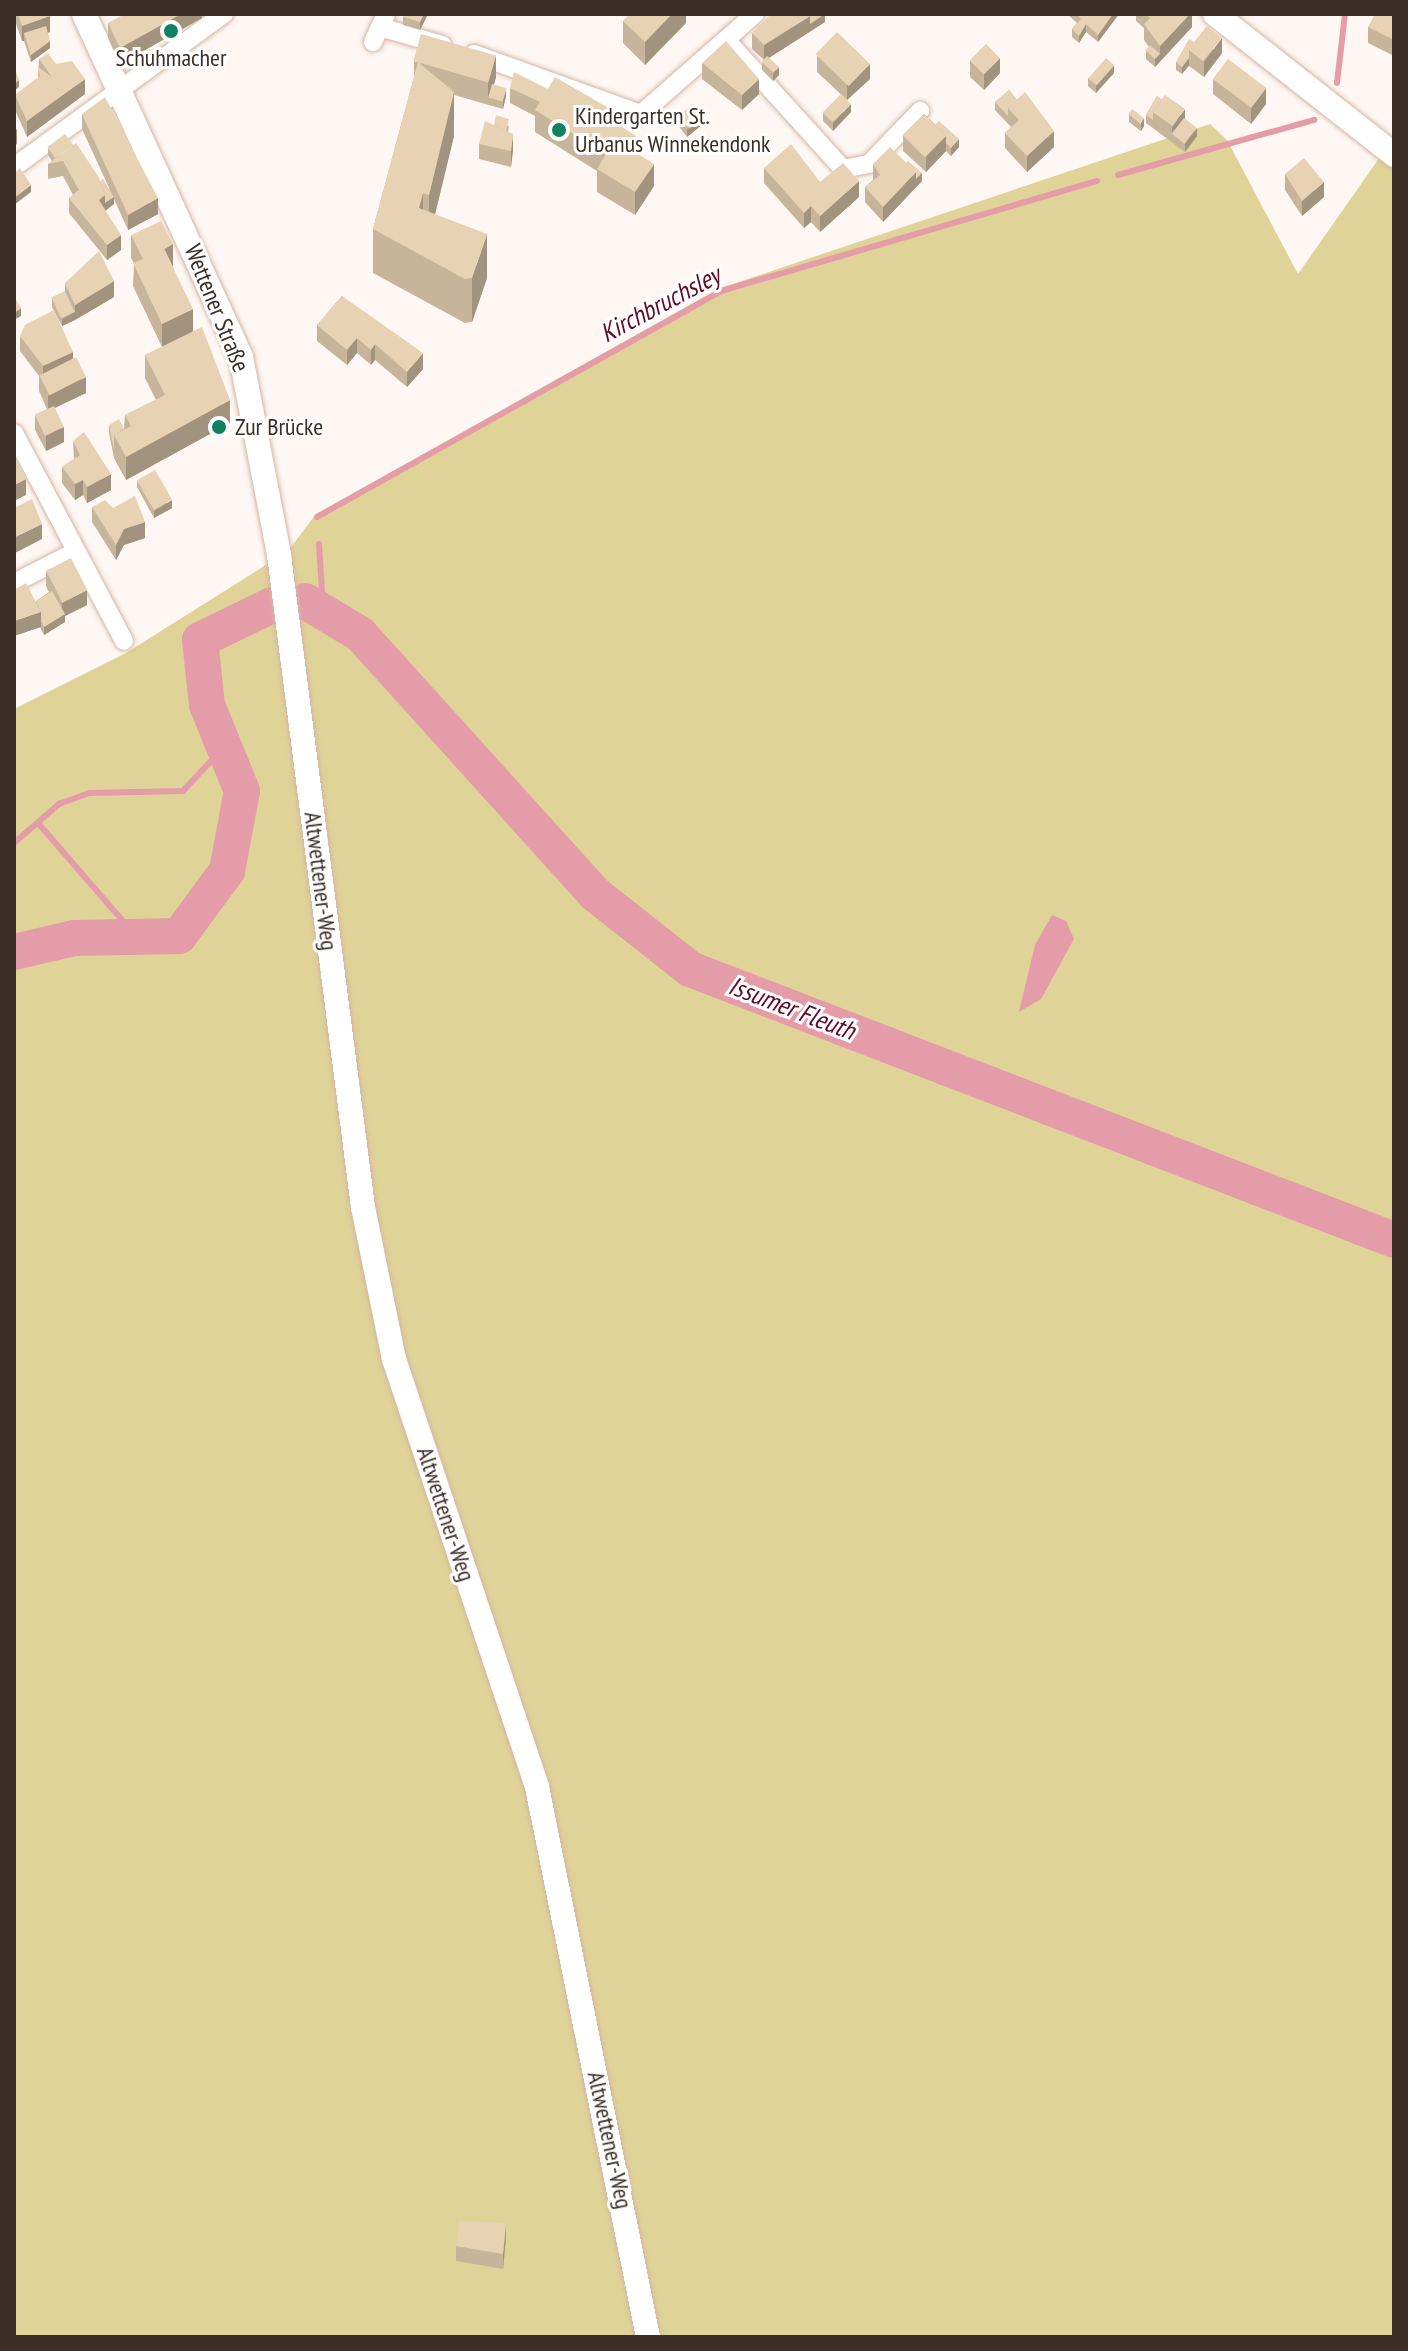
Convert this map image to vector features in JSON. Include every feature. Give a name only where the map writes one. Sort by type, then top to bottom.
[{"type":"street","name":"Wettener Straße","points":[[84,14],[116,91],[241,357],[282,581],[295,682]]},
{"type":"street","points":[[14,167],[224,14]]},
{"type":"street","points":[[380,28],[507,64],[615,109],[641,114],[669,96],[755,14]]},
{"type":"street","points":[[1215,14],[1394,155]]},
{"type":"street","points":[[728,42],[843,169],[869,164],[920,111]]},
{"type":"street","points":[[14,433],[73,553],[124,641]]},
{"type":"street","points":[[14,583],[73,553]]},
{"type":"street","name":"Altwettener-Weg","points":[[295,682],[363,1207],[394,1359],[537,1787],[648,2337]]},
{"type":"shaded area","points":[[1210,124],[1227,140],[1298,274],[1394,137],[1394,2337],[14,2337],[14,709],[126,653],[288,551],[316,514],[718,289]]},
{"type":"shaded area","points":[[1052,915],[1066,921],[1074,939],[1041,999],[1019,1012],[1035,945]]},
{"type":"building","points":[[18,14],[50,14],[50,16],[22,26]]},
{"type":"building","points":[[125,14],[181,14],[120,48],[108,23]]},
{"type":"building","points":[[405,14],[424,14],[420,22],[403,17]]},
{"type":"building","points":[[629,14],[672,14],[645,42],[623,21]]},
{"type":"building","points":[[771,14],[810,16],[764,45],[752,33]]},
{"type":"building","points":[[807,14],[825,14],[810,24]]},
{"type":"building","points":[[1076,14],[1113,14],[1098,35],[1086,24],[1079,36],[1072,29],[1081,19]]},
{"type":"building","points":[[1146,14],[1190,14],[1160,46],[1144,24],[1150,18]]},
{"type":"building","points":[[1375,14],[1394,14],[1394,40],[1368,27]]},
{"type":"building","points":[[46,26],[50,41],[31,55],[24,33]]},
{"type":"building","points":[[1207,26],[1222,38],[1203,61],[1188,49]]},
{"type":"building","points":[[837,32],[870,64],[849,86],[815,54]]},
{"type":"building","points":[[421,34],[496,55],[488,82],[413,61]]},
{"type":"building","points":[[1189,39],[1194,42],[1189,58],[1182,67],[1176,62]]},
{"type":"building","points":[[726,41],[759,79],[742,95],[702,63]]},
{"type":"building","points":[[986,44],[1000,58],[984,74],[970,60]]},
{"type":"building","points":[[1150,45],[1160,54],[1155,59],[1145,50]]},
{"type":"building","points":[[48,53],[56,64],[72,61],[85,79],[27,121],[15,95],[40,76],[38,67],[52,77],[39,59]]},
{"type":"building","points":[[767,56],[779,67],[773,73],[762,62]]},
{"type":"building","points":[[1106,58],[1114,65],[1097,86],[1088,78]]},
{"type":"building","points":[[1228,59],[1266,88],[1251,108],[1213,79]]},
{"type":"building","points":[[418,62],[454,92],[429,195],[423,193],[419,208],[487,234],[472,278],[465,279],[373,229]]},
{"type":"building","points":[[14,66],[19,80],[14,84]]},
{"type":"building","points":[[514,72],[548,89],[540,102],[510,88]]},
{"type":"building","points":[[555,77],[614,111],[619,125],[636,136],[628,148],[654,164],[635,192],[597,169],[606,154],[535,110]]},
{"type":"building","points":[[492,84],[506,88],[503,102],[488,97]]},
{"type":"building","points":[[1009,90],[1017,100],[1008,108],[1008,116],[995,102]]},
{"type":"building","points":[[1025,92],[1054,131],[1027,156],[1005,133],[1019,120],[1008,108]]},
{"type":"building","points":[[841,94],[851,104],[833,122],[823,112]]},
{"type":"building","points":[[1165,95],[1185,109],[1173,126],[1153,112]]},
{"type":"building","points":[[1157,96],[1162,100],[1153,112],[1153,120],[1146,115]]},
{"type":"building","points":[[105,97],[158,198],[128,215],[82,114]]},
{"type":"building","points":[[692,104],[703,116],[689,129],[678,117]]},
{"type":"building","points":[[1132,109],[1144,118],[1140,123],[1128,114]]},
{"type":"building","points":[[924,114],[946,136],[925,157],[903,135]]},
{"type":"building","points":[[496,115],[509,119],[506,131],[494,125]]},
{"type":"building","points":[[1184,118],[1197,128],[1184,144],[1172,134]]},
{"type":"building","points":[[485,121],[513,134],[511,151],[479,144]]},
{"type":"building","points":[[939,121],[959,139],[951,148],[946,143],[946,136],[935,125]]},
{"type":"building","points":[[65,134],[73,145],[55,158],[47,147]]},
{"type":"building","points":[[76,143],[98,176],[105,195],[99,200],[121,235],[107,245],[69,198],[79,190],[63,161],[48,164]]},
{"type":"building","points":[[791,144],[820,182],[843,163],[859,181],[820,216],[811,206],[804,213],[764,168]]},
{"type":"building","points":[[890,147],[916,172],[883,207],[865,187],[880,175],[873,164]]},
{"type":"building","points":[[1304,158],[1324,182],[1302,201],[1285,174]]},
{"type":"building","points":[[908,161],[922,173],[916,179],[916,172],[906,163]]},
{"type":"building","points":[[20,168],[31,185],[14,198],[14,174]]},
{"type":"building","points":[[103,179],[114,197],[105,203],[100,181]]},
{"type":"building","points":[[161,221],[173,244],[164,249],[193,309],[162,324],[133,263],[143,259],[131,235]]},
{"type":"building","points":[[99,251],[114,281],[75,305],[65,283]]},
{"type":"building","points":[[65,291],[75,312],[61,318],[51,297]]},
{"type":"building","points":[[342,296],[423,353],[407,372],[375,344],[371,350],[357,338],[347,350],[317,325]]},
{"type":"building","points":[[14,299],[21,308],[14,313]]},
{"type":"building","points":[[54,310],[73,352],[43,366],[20,336],[25,325]]},
{"type":"building","points":[[202,327],[230,400],[126,457],[114,435],[131,426],[125,415],[165,395],[145,355]]},
{"type":"building","points":[[76,357],[86,377],[49,395],[39,376]]},
{"type":"building","points":[[54,406],[64,427],[45,436],[35,415]]},
{"type":"building","points":[[119,419],[124,429],[114,435],[114,450],[109,425]]},
{"type":"building","points":[[84,432],[111,474],[87,487],[83,480],[75,484],[62,467],[80,455],[73,441]]},
{"type":"building","points":[[14,455],[26,479],[14,485]]},
{"type":"building","points":[[155,470],[172,499],[154,510],[137,480]]},
{"type":"building","points":[[135,496],[145,522],[124,529],[116,545],[92,507],[105,500],[113,508]]},
{"type":"building","points":[[32,499],[42,524],[15,537],[14,508]]},
{"type":"building","points":[[71,558],[87,590],[62,603],[46,571]]},
{"type":"building","points":[[26,583],[41,612],[14,621],[14,590]]},
{"type":"building","points":[[52,591],[65,614],[44,627],[36,601]]},
{"type":"building","points":[[459,2221],[506,2223],[503,2254],[456,2246]]},
{"type":"waterway","name":"Kirchbruchsley","points":[[1337,83],[1345,14]]},
{"type":"waterway","name":"Kirchbruchsley","points":[[1118,175],[1314,120]]},
{"type":"waterway","name":"Kirchbruchsley","points":[[317,517],[721,291],[1097,181]]},
{"type":"waterway","name":"Kirchbruchsley","points":[[319,544],[323,607]]},
{"type":"waterway","name":"Issumer Fleuth","points":[[305,601],[360,634],[595,894],[690,969],[1394,1240]]},
{"type":"waterway","name":"Issumer Fleuth","points":[[14,952],[74,938],[179,936],[227,871],[242,791],[207,705],[200,640],[272,605]]},
{"type":"waterway","name":"Issumer Fleuth","points":[[14,843],[59,804],[89,793],[183,791],[224,747]]},
{"type":"waterway","name":"Issumer Fleuth","points":[[38,823],[136,936]]},
{"type":"place","name":"Schuhmacher","points":[[171,31]]},
{"type":"place","name":"Kindergarten St. Urbanus Winnekendonk","points":[[559,130]]},
{"type":"place","name":"Zur Brücke","points":[[219,427]]}]
